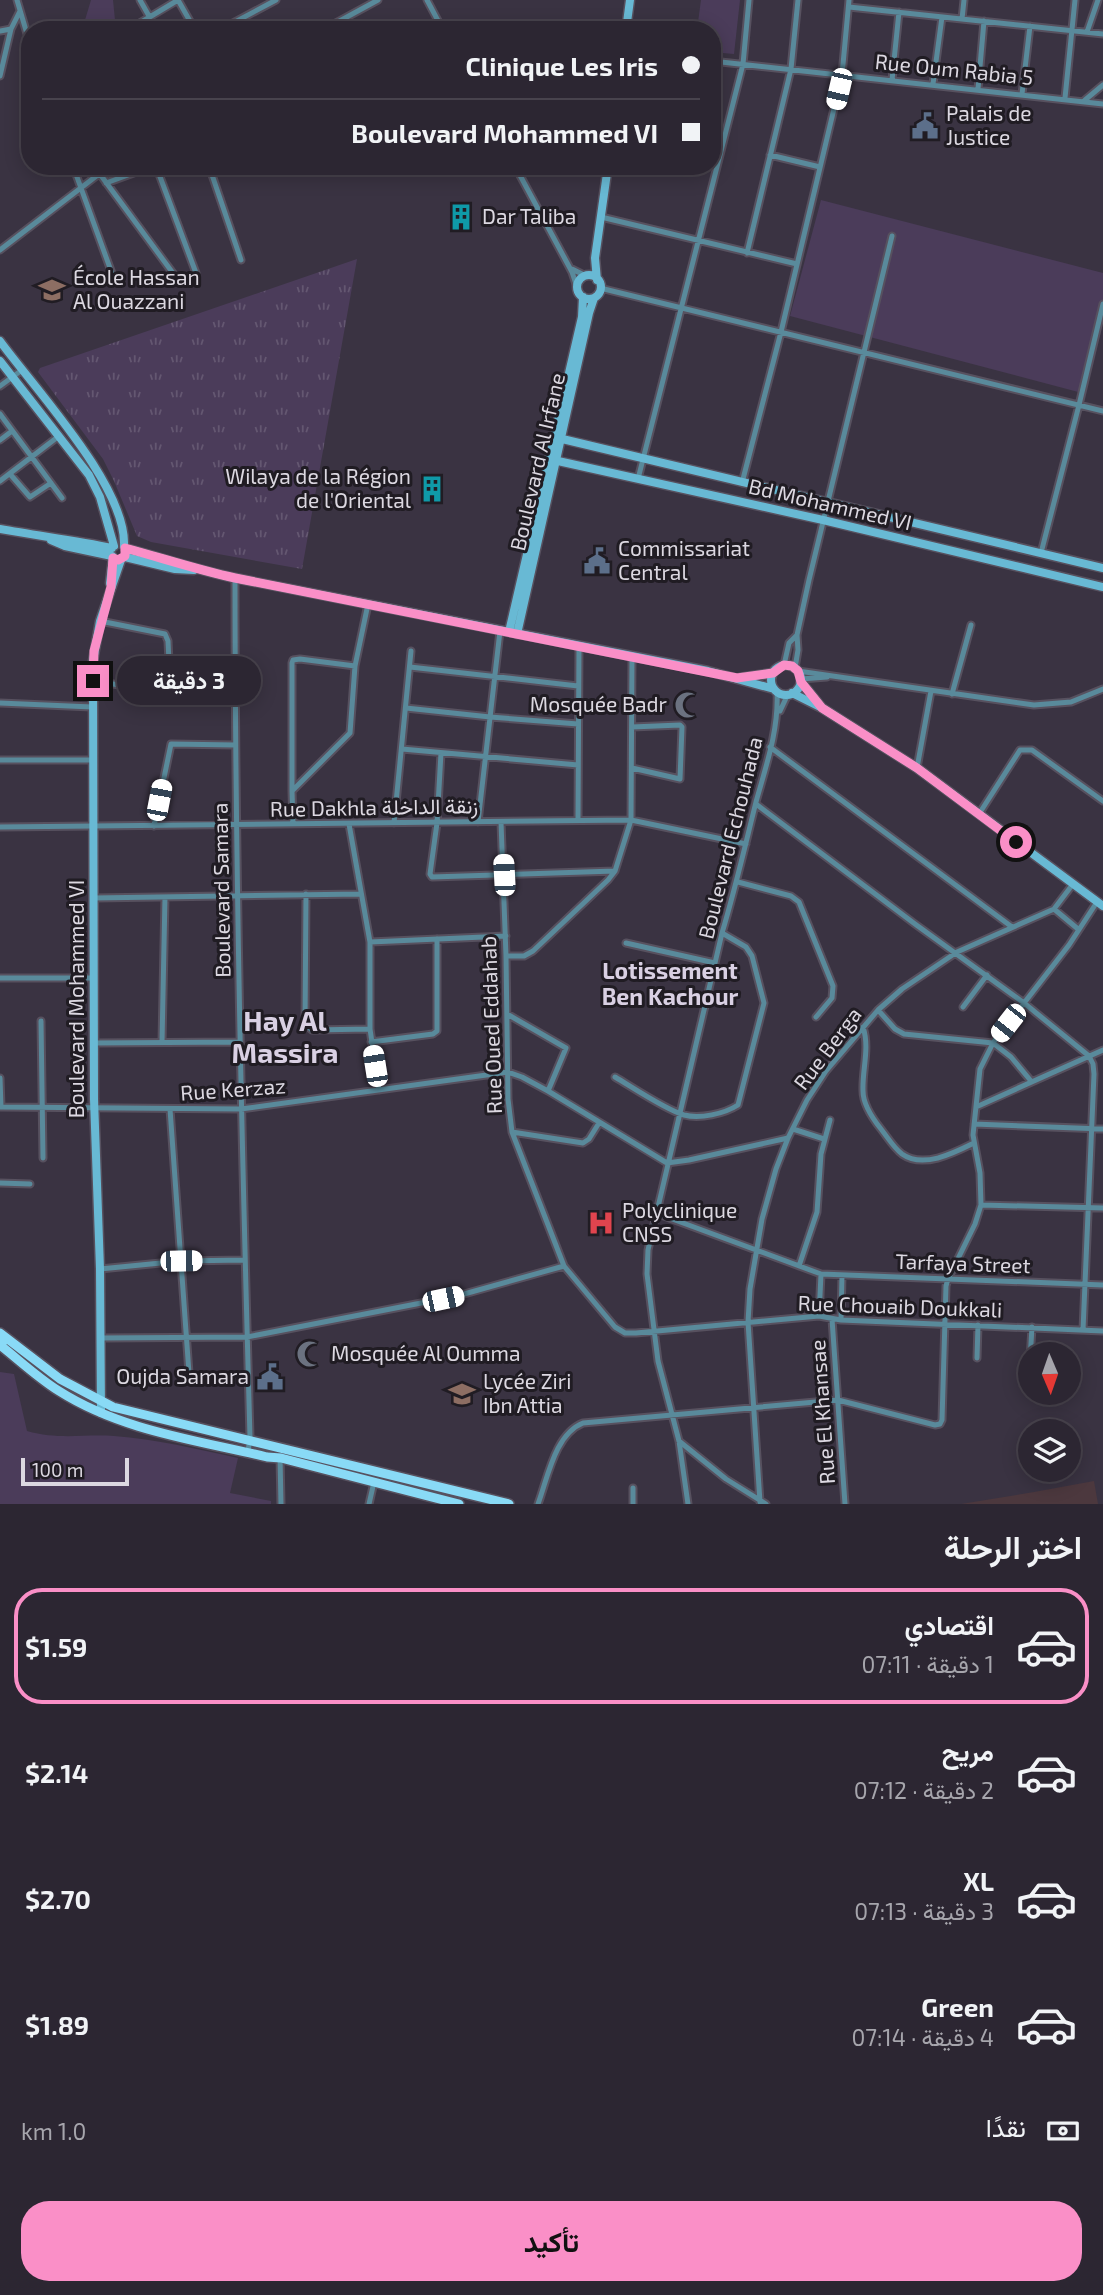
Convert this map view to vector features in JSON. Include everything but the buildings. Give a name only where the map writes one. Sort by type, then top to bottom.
[{"type":"main road","points":[[2,1339],[57,1390],[154,1431],[281,1458],[374,1482],[428,1501],[459,1504]]},
{"type":"main road","points":[[101,1408],[249,1440],[509,1504]]},
{"type":"street","points":[[17,0],[23,21]]},
{"type":"street","points":[[140,0],[149,16]]},
{"type":"street","points":[[142,21],[178,0],[190,21]]},
{"type":"street","points":[[237,21],[276,0]]},
{"type":"street","points":[[337,21],[364,3],[378,0]]},
{"type":"street","points":[[427,0],[438,21]]},
{"type":"street","points":[[627,21],[630,0]]},
{"type":"street","points":[[721,149],[743,64],[749,0]]},
{"type":"street","points":[[747,253],[791,69],[799,0]]},
{"type":"street","points":[[962,19],[964,0]]},
{"type":"street","points":[[1065,98],[1075,0]]},
{"type":"street","points":[[1087,33],[1098,0]]},
{"type":"street","points":[[742,483],[842,75],[849,3],[899,12],[1103,34]]},
{"type":"street","points":[[0,76],[11,29],[20,11]]},
{"type":"street","points":[[892,80],[899,12]]},
{"type":"street","points":[[933,84],[942,17]]},
{"type":"street","points":[[978,89],[984,21]]},
{"type":"street","points":[[1022,94],[1030,26]]},
{"type":"street","points":[[0,32],[11,29]]},
{"type":"street","name":"Rue Oum Rabia 5","points":[[721,62],[1103,104]]},
{"type":"street","points":[[1085,100],[1103,85]]},
{"type":"street","points":[[770,155],[820,167]]},
{"type":"street","points":[[76,175],[114,279]]},
{"type":"street","points":[[0,250],[98,175]]},
{"type":"street","points":[[100,175],[178,281],[195,277],[196,273],[158,175]]},
{"type":"street","points":[[106,183],[129,175]]},
{"type":"street","points":[[212,175],[241,260]]},
{"type":"street","points":[[520,175],[570,267],[583,297],[594,298],[599,284],[596,258],[607,175]]},
{"type":"street","points":[[638,479],[714,175]]},
{"type":"street","points":[[601,217],[797,264]]},
{"type":"street","points":[[790,694],[798,688],[797,635],[892,236]]},
{"type":"street","points":[[577,287],[587,276],[596,258]]},
{"type":"street","points":[[570,267],[599,284],[681,307],[1103,411]]},
{"type":"street","name":"Boulevard Al Irfane","points":[[558,438],[583,312],[583,297]]},
{"type":"street","name":"Boulevard Al Irfane","points":[[509,632],[594,298]]},
{"type":"street","points":[[1041,553],[1103,304]]},
{"type":"street","name":"Boulevard Mohammed VI","points":[[0,341],[98,470],[123,535],[94,651],[92,707],[94,1109],[100,1269],[101,1408]]},
{"type":"street","name":"Boulevard Mohammed VI","points":[[0,361],[89,475],[97,490],[118,552]]},
{"type":"street","points":[[0,386],[22,370]]},
{"type":"street","points":[[0,414],[62,498]]},
{"type":"street","points":[[0,440],[12,431]]},
{"type":"street","points":[[0,481],[59,436]]},
{"type":"street","name":"Bd Mohammed VI","points":[[558,438],[1103,568]]},
{"type":"street","name":"Bd Mohammed VI","points":[[553,460],[823,520],[1103,587]]},
{"type":"street","points":[[10,474],[30,497],[51,483]]},
{"type":"street","points":[[0,529],[45,538],[65,546],[118,552],[175,569],[198,569],[737,678],[790,694],[822,708],[917,768],[1100,904],[1078,929],[993,1043],[978,1074],[974,1143],[980,1173],[981,1205],[975,1224],[948,1279],[940,1424],[838,1400],[583,1423],[574,1427],[561,1441],[538,1504]]},
{"type":"street","name":"Boulevard Samara","points":[[235,578],[237,896],[248,1452]]},
{"type":"street","points":[[292,791],[350,733],[355,666],[368,604]]},
{"type":"street","points":[[93,681],[153,690],[165,689],[170,683],[168,641],[165,634],[100,621]]},
{"type":"street","points":[[952,694],[971,625]]},
{"type":"street","points":[[478,822],[495,677],[509,632]]},
{"type":"street","points":[[737,678],[773,673],[784,665],[788,646],[797,635]]},
{"type":"street","points":[[578,820],[579,647]]},
{"type":"street","points":[[394,823],[411,651]]},
{"type":"street","points":[[506,956],[524,956],[533,951],[614,872],[631,820],[632,657]]},
{"type":"street","points":[[293,824],[293,660],[355,666]]},
{"type":"street","points":[[784,665],[799,675],[822,708]]},
{"type":"street","points":[[410,667],[578,686]]},
{"type":"street","points":[[773,673],[771,682],[776,690]]},
{"type":"street","points":[[799,675],[834,676],[1034,705],[1053,705],[1083,698],[1103,689]]},
{"type":"street","name":"Boulevard Echouhada","points":[[776,690],[778,714]]},
{"type":"street","points":[[917,768],[931,691]]},
{"type":"street","name":"Boulevard Echouhada","points":[[688,1504],[679,1441],[658,1361],[647,1261],[667,1163],[681,1114],[722,933],[738,882],[778,714],[790,694]]},
{"type":"street","points":[[0,703],[92,707]]},
{"type":"street","points":[[406,708],[578,724]]},
{"type":"street","points":[[632,727],[682,727],[680,779],[632,768]]},
{"type":"street","points":[[154,826],[171,744],[235,745]]},
{"type":"street","points":[[770,747],[1013,927]]},
{"type":"street","points":[[979,814],[1020,750],[1027,748],[1103,801]]},
{"type":"street","points":[[402,749],[578,765]]},
{"type":"street","points":[[441,753],[431,876],[614,872]]},
{"type":"street","points":[[0,760],[93,760]]},
{"type":"street","points":[[756,804],[915,924],[957,952],[1089,1056],[1094,1069],[1083,1330]]},
{"type":"street","name":"Rue Dakhla زنقة الداخلة","points":[[0,827],[631,820],[746,845]]},
{"type":"street","name":"Rue Oued Eddahab","points":[[502,822],[508,1099],[512,1132],[564,1266],[615,1327],[625,1332],[654,1332]]},
{"type":"street","points":[[349,824],[370,942],[370,1029],[379,1090]]},
{"type":"street","points":[[738,882],[791,897],[799,902],[833,986],[832,998],[816,1017]]},
{"type":"street","name":"Rue Berga","points":[[763,1503],[748,1322],[756,1249],[772,1182],[788,1138],[826,1070],[878,1010],[902,989],[957,952],[1054,909],[1073,884]]},
{"type":"street","points":[[306,894],[305,1024],[312,1030],[370,1029]]},
{"type":"street","points":[[94,898],[360,894]]},
{"type":"street","points":[[162,1042],[165,897]]},
{"type":"street","points":[[1054,909],[1078,929]]},
{"type":"street","points":[[615,1077],[681,1114],[712,1114],[738,1105],[764,1012],[764,1003],[752,956],[746,947],[722,933]]},
{"type":"street","points":[[370,942],[506,936]]},
{"type":"street","points":[[371,1042],[433,1034],[437,1031],[437,939]]},
{"type":"street","points":[[626,943],[715,962]]},
{"type":"street","points":[[962,1007],[987,975]]},
{"type":"street","points":[[0,978],[94,978]]},
{"type":"street","points":[[878,1010],[895,1029],[904,1034],[993,1043],[1011,1057],[1031,1081]]},
{"type":"street","points":[[507,1014],[566,1048],[548,1091]]},
{"type":"street","points":[[41,1021],[43,1158]]},
{"type":"street","points":[[863,1027],[867,1045],[864,1103],[897,1149],[905,1156],[927,1160],[956,1152],[974,1143]]},
{"type":"street","points":[[94,1042],[240,1042]]},
{"type":"street","points":[[976,1107],[1103,1050]]},
{"type":"street","points":[[508,1072],[548,1091],[667,1163],[788,1138]]},
{"type":"street","name":"Rue Kerzaz","points":[[1,1107],[241,1109],[508,1072]]},
{"type":"street","points":[[0,1078],[1,1107]]},
{"type":"street","points":[[170,1109],[188,1373]]},
{"type":"street","points":[[799,1266],[817,1212],[820,1161],[830,1120]]},
{"type":"street","points":[[512,1132],[583,1143],[589,1139],[599,1123]]},
{"type":"street","points":[[974,1124],[1103,1129]]},
{"type":"street","points":[[793,1129],[824,1139]]},
{"type":"street","points":[[0,1183],[30,1184]]},
{"type":"street","points":[[981,1205],[1103,1208]]},
{"type":"street","points":[[656,1213],[821,1275],[819,1316]]},
{"type":"street","points":[[100,1269],[181,1261],[244,1260]]},
{"type":"street","points":[[101,1338],[247,1336],[457,1296],[564,1266]]},
{"type":"street","name":"Tarfaya Street","points":[[821,1275],[1103,1285]]},
{"type":"street","points":[[841,1320],[842,1275]]},
{"type":"street","name":"Rue Chouaib Doukkali","points":[[654,1332],[819,1316],[841,1320],[1103,1331]]},
{"type":"street","name":"Rue El Khansae","points":[[832,1319],[845,1504]]},
{"type":"street","points":[[977,1357],[978,1325]]},
{"type":"street","points":[[1031,1342],[1032,1327]]},
{"type":"street","points":[[679,1441],[726,1479],[763,1503]]},
{"type":"street","points":[[278,1447],[281,1458],[281,1504]]},
{"type":"street","points":[[369,1504],[374,1482]]},
{"type":"street","points":[[633,1488],[633,1504]]},
{"type":"shaded area","points":[[1094,1481],[1098,1504],[961,1504],[1034,1492]]},
{"type":"green space","points":[[91,0],[113,0],[115,21],[85,21]]},
{"type":"green space","points":[[701,0],[740,0],[734,54],[721,53],[721,21],[698,21]]},
{"type":"green space","points":[[821,200],[1103,273],[1103,313],[1082,393],[790,316]]},
{"type":"green space","points":[[357,259],[302,569],[151,542],[137,536],[103,459],[38,372],[40,368]]},
{"type":"green space","points":[[0,1372],[14,1374],[27,1431],[60,1436],[130,1437],[238,1458],[230,1493],[271,1501],[271,1504],[0,1504]]},
{"type":"place","name":"Palais de Justice","points":[[925,126]]},
{"type":"place","name":"Dar Taliba","points":[[461,217]]},
{"type":"place","name":"École Hassan Al Ouazzani","points":[[52,290]]},
{"type":"place","name":"Wilaya de la Région de l'Oriental","points":[[432,489]]},
{"type":"place","name":"Commissariat Central","points":[[597,561]]},
{"type":"place","name":"Mosquée Badr","points":[[688,705]]},
{"type":"place","name":"Polyclinique CNSS","points":[[601,1223]]},
{"type":"place","name":"Mosquée Al Oumma","points":[[310,1354]]},
{"type":"place","name":"Oujda Samara","points":[[270,1377]]},
{"type":"place","name":"Lycée Ziri Ibn Attia","points":[[462,1394]]},
{"type":"district","name":"Lotissement Ben Kachour","points":[[670,984]]},
{"type":"district","name":"Hay Al Massira","points":[[285,1037]]},
{"type":"route","points":[[93,681],[94,651],[111,587],[113,558],[121,560],[127,552],[125,548],[235,578],[737,678],[773,673],[784,665],[792,666],[822,708],[917,768],[1016,842]]}]
